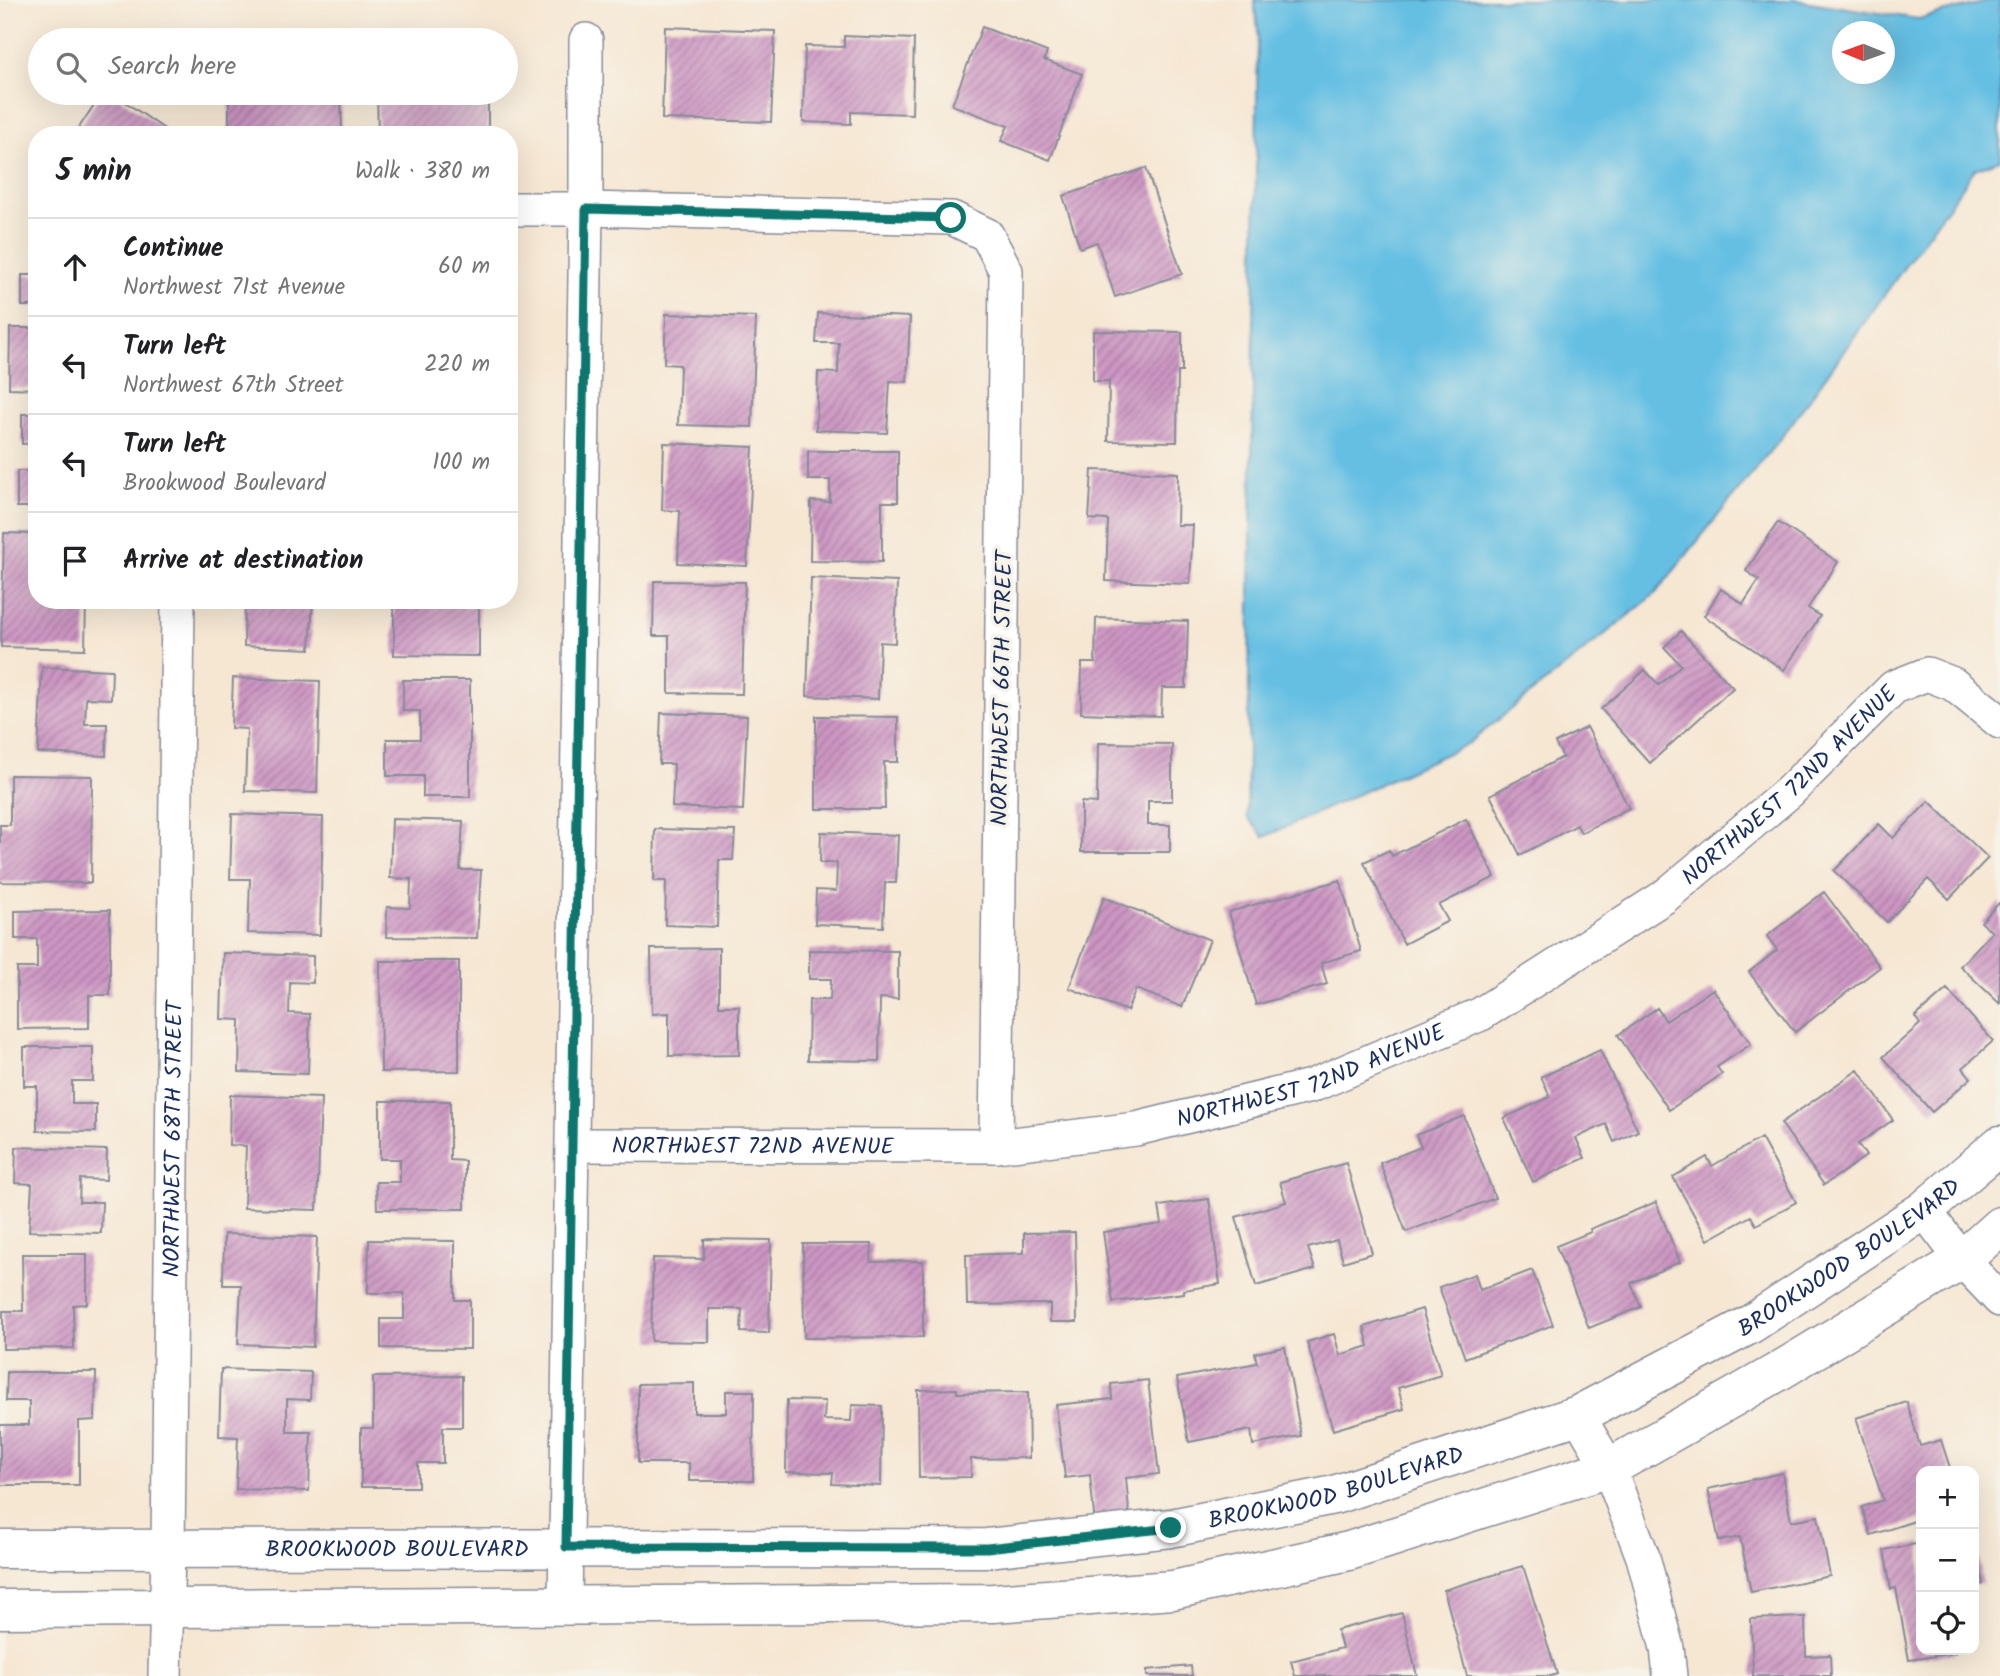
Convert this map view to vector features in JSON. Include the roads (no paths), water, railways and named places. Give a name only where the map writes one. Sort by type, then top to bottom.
[{"type":"street","points":[[565,1605],[586,209],[586,40]]},
{"type":"street","points":[[518,209],[586,209]]},
{"type":"street","name":"NORTHWEST 66TH STREET","points":[[586,209],[951,218],[987,235],[1006,271],[996,1146]]},
{"type":"street","name":"NORTHWEST 68TH STREET","points":[[165,1676],[177,609]]},
{"type":"street","name":"NORTHWEST 72ND AVENUE","points":[[573,1145],[996,1146],[1136,1129],[1311,1086],[1481,1014],[1664,897],[1789,792],[1894,687],[1927,674],[1952,684],[2000,722]]},
{"type":"street","name":"BROOKWOOD BOULEVARD","points":[[0,1549],[987,1548],[1171,1528],[1334,1495],[1578,1415],[1751,1324],[1924,1210],[2000,1146]]},
{"type":"street","points":[[1924,1210],[1962,1259],[2000,1300]]},
{"type":"street","points":[[0,1609],[992,1603],[1174,1590],[1349,1551],[1609,1468],[1776,1373],[1962,1259],[2000,1226]]},
{"type":"street","points":[[1578,1415],[1609,1468],[1643,1557],[1667,1648],[1670,1676]]},
{"type":"water","points":[[1254,0],[1796,0],[1918,19],[2000,0],[2000,160],[1975,169],[1787,430],[1655,594],[1468,744],[1264,837],[1247,817],[1258,29]]}]
